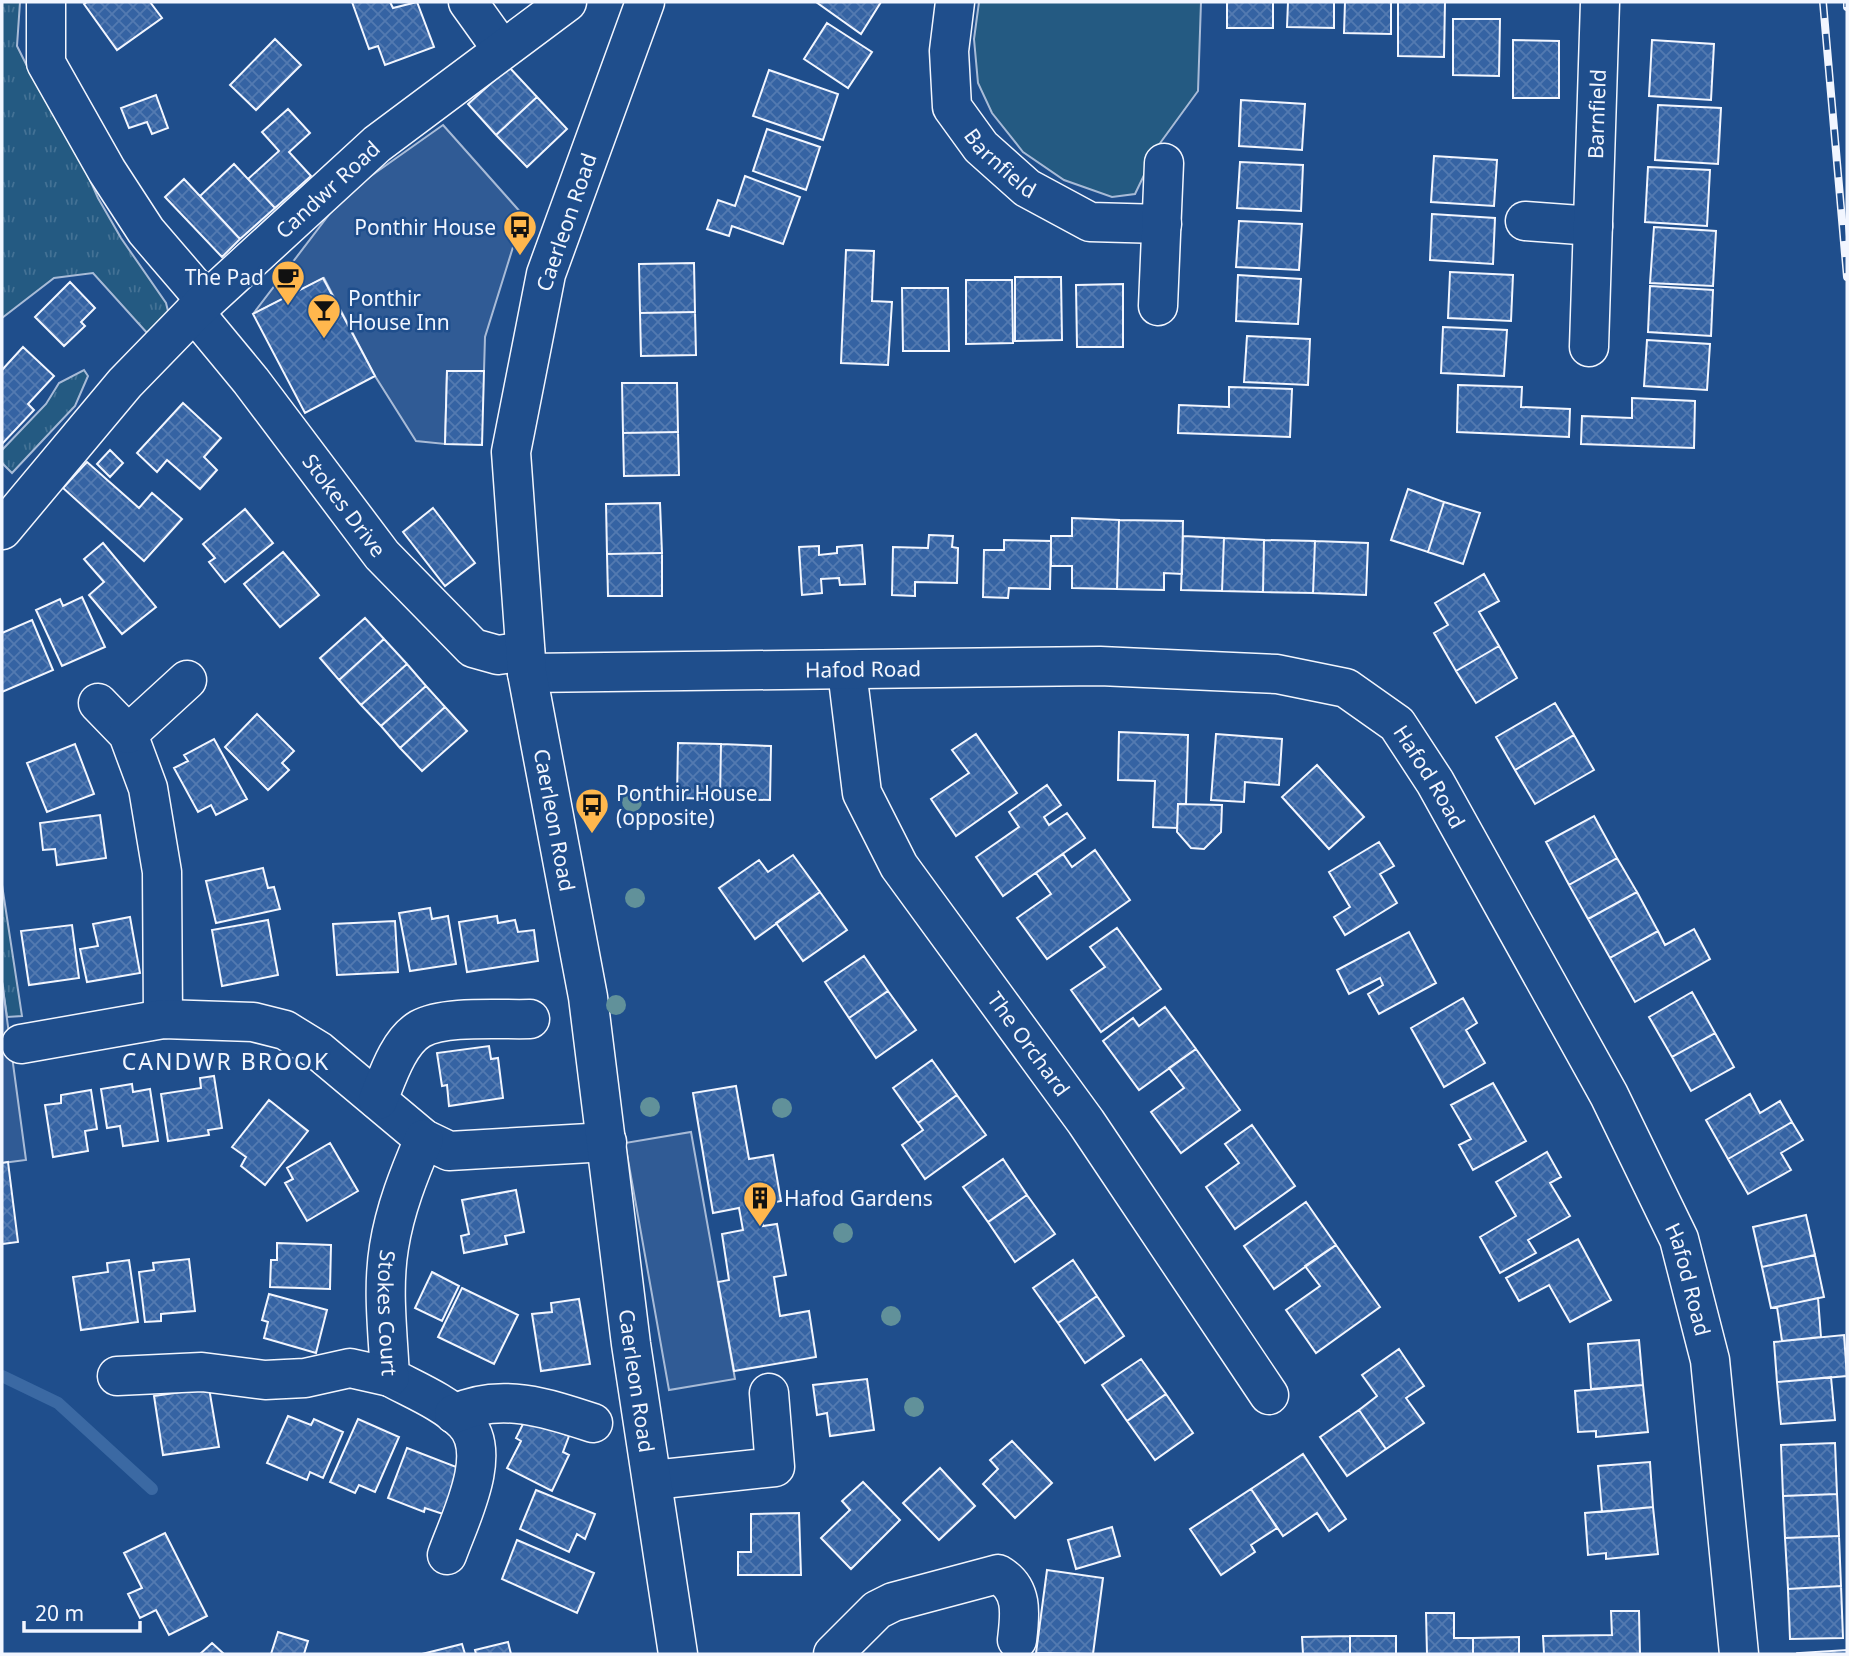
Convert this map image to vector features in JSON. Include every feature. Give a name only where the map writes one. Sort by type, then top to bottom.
[{"type":"street","name":"Stokes Drive","points":[[46,2],[46,63],[107,171],[251,382],[382,555],[464,639],[473,648],[526,662]]},
{"type":"street","points":[[468,2],[501,48]]},
{"type":"street","name":"Candwr Road","points":[[2,530],[125,383],[200,307],[377,144],[501,48],[567,2]]},
{"type":"street","name":"Caerleon Road","points":[[645,2],[546,274],[511,452],[526,662],[588,997],[631,1344],[678,1654]]},
{"type":"street","name":"Barnfield","points":[[955,2],[948,51],[952,107],[981,147],[1027,188],[1090,222],[1162,224]]},
{"type":"street","name":"Barnfield","points":[[1589,347],[1600,2]]},
{"type":"street","points":[[1158,306],[1164,163]]},
{"type":"street","points":[[1525,221],[1593,226]]},
{"type":"street","name":"Hafod Road","points":[[526,662],[846,671],[1100,666],[1277,674],[1346,688],[1397,724],[1435,782],[1609,1096],[1679,1239],[1710,1360],[1739,1654]]},
{"type":"street","name":"The Orchard","points":[[846,671],[862,793],[900,866],[1086,1122],[1269,1395]]},
{"type":"street","points":[[128,734],[187,680]]},
{"type":"street","points":[[98,703],[128,734],[148,788],[162,872],[163,1019]]},
{"type":"street","points":[[21,1044],[163,1019],[253,1022],[285,1030],[319,1051],[424,1139],[449,1151],[607,1142]]},
{"type":"street","points":[[378,1100],[398,1058],[419,1030],[438,1023],[530,1019]]},
{"type":"street","name":"Stokes Court","points":[[424,1139],[404,1185],[389,1248],[387,1314],[390,1377],[454,1414]]},
{"type":"street","points":[[117,1377],[202,1372],[265,1380],[305,1378],[350,1368],[390,1377]]},
{"type":"street","points":[[653,1479],[775,1467],[769,1393]]},
{"type":"street","points":[[447,1555],[475,1476],[477,1460],[475,1440],[466,1424],[454,1414],[475,1404],[543,1406],[593,1423]]},
{"type":"street","points":[[833,1654],[877,1610],[893,1602],[998,1574],[1009,1580],[1015,1590],[1020,1611],[1017,1640]]},
{"type":"green space","points":[[2,2],[20,2],[17,46],[34,80],[75,146],[98,198],[121,238],[166,303],[169,315],[148,334],[93,273],[54,278],[2,318]]},
{"type":"green space","points":[[979,2],[1201,2],[1198,91],[1158,146],[1135,194],[1112,197],[1064,180],[1023,152],[992,113],[978,83],[974,39]]},
{"type":"green space","points":[[84,370],[88,376],[75,406],[12,473],[2,463],[2,450],[46,404],[59,383]]},
{"type":"green space","points":[[2,885],[22,1016],[7,1017],[2,982]]},
{"type":"shaded area","points":[[443,125],[523,215],[485,337],[484,371],[447,371],[445,444],[416,441],[375,376],[324,278],[253,314],[344,195]]},
{"type":"shaded area","points":[[2,982],[26,1160],[2,1163]]},
{"type":"shaded area","points":[[691,1132],[735,1379],[669,1390],[625,1143]]},
{"type":"building","points":[[150,2],[162,18],[117,50],[84,4]]},
{"type":"building","points":[[352,2],[390,2],[393,8],[417,2],[434,47],[385,65],[378,46],[369,49]]},
{"type":"building","points":[[816,2],[881,2],[861,34]]},
{"type":"building","points":[[1227,2],[1273,2],[1273,28],[1227,28]]},
{"type":"building","points":[[1288,2],[1334,2],[1334,28],[1287,27]]},
{"type":"building","points":[[1345,2],[1391,2],[1391,34],[1344,33]]},
{"type":"building","points":[[1398,2],[1445,2],[1444,57],[1398,56]]},
{"type":"building","points":[[1453,19],[1500,19],[1499,76],[1453,75]]},
{"type":"building","points":[[827,23],[872,52],[848,88],[804,59]]},
{"type":"building","points":[[275,39],[301,65],[256,110],[230,85]]},
{"type":"building","points":[[1513,40],[1559,41],[1559,98],[1513,98]]},
{"type":"building","points":[[1652,40],[1714,44],[1711,100],[1649,96]]},
{"type":"building","points":[[509,67],[537,97],[496,135],[468,104]]},
{"type":"building","points":[[769,70],[838,94],[823,140],[753,116]]},
{"type":"building","points":[[156,95],[168,128],[152,134],[147,122],[129,128],[121,108]]},
{"type":"building","points":[[537,97],[567,129],[527,167],[496,135]]},
{"type":"building","points":[[1241,100],[1305,104],[1302,150],[1239,146]]},
{"type":"building","points":[[1658,105],[1721,108],[1718,164],[1655,160]]},
{"type":"building","points":[[288,109],[310,133],[289,152],[311,176],[275,208],[248,179],[279,151],[262,132]]},
{"type":"building","points":[[767,129],[820,147],[806,190],[753,171]]},
{"type":"building","points":[[1434,156],[1497,160],[1494,206],[1431,202]]},
{"type":"building","points":[[1240,162],[1303,165],[1301,211],[1237,208]]},
{"type":"building","points":[[234,164],[275,208],[240,239],[200,196]]},
{"type":"building","points":[[1648,167],[1710,170],[1707,226],[1645,222]]},
{"type":"building","points":[[745,176],[800,197],[783,244],[732,226],[729,236],[707,229],[718,200],[735,206]]},
{"type":"building","points":[[184,179],[240,239],[222,257],[165,197]]},
{"type":"building","points":[[1432,214],[1495,218],[1493,264],[1430,260]]},
{"type":"building","points":[[1239,221],[1302,224],[1299,270],[1236,267]]},
{"type":"building","points":[[1654,227],[1716,231],[1713,286],[1650,283]]},
{"type":"building","points":[[846,250],[874,251],[872,301],[892,302],[888,365],[841,363]]},
{"type":"building","points":[[694,263],[695,312],[640,313],[639,264]]},
{"type":"building","points":[[1450,272],[1513,275],[1511,321],[1448,318]]},
{"type":"building","points":[[1238,275],[1301,279],[1298,324],[1236,321]]},
{"type":"building","points":[[1015,277],[1061,277],[1062,340],[1015,341]]},
{"type":"building","points":[[323,278],[375,376],[305,413],[253,314]]},
{"type":"building","points":[[966,280],[1012,280],[1013,343],[966,344]]},
{"type":"building","points":[[70,282],[95,308],[81,322],[85,326],[64,346],[35,317]]},
{"type":"building","points":[[1123,284],[1123,347],[1077,347],[1076,285]]},
{"type":"building","points":[[1650,286],[1713,290],[1711,336],[1648,332]]},
{"type":"building","points":[[902,288],[948,288],[949,351],[903,351]]},
{"type":"building","points":[[695,312],[696,355],[641,356],[640,313]]},
{"type":"building","points":[[1443,327],[1507,330],[1504,376],[1441,373]]},
{"type":"building","points":[[1247,336],[1310,339],[1308,385],[1244,382]]},
{"type":"building","points":[[1647,340],[1710,344],[1707,390],[1644,386]]},
{"type":"building","points":[[23,347],[54,376],[28,404],[34,410],[2,444],[2,370]]},
{"type":"building","points":[[447,371],[484,371],[482,445],[445,444]]},
{"type":"building","points":[[622,383],[677,383],[678,432],[623,433]]},
{"type":"building","points":[[1458,385],[1522,387],[1521,407],[1570,409],[1569,437],[1457,432]]},
{"type":"building","points":[[1229,387],[1292,389],[1290,437],[1178,433],[1179,405],[1229,407]]},
{"type":"building","points":[[1632,398],[1695,401],[1694,448],[1581,444],[1582,416],[1632,418]]},
{"type":"building","points":[[183,403],[221,438],[204,457],[217,470],[200,489],[167,460],[157,472],[137,453]]},
{"type":"building","points":[[678,432],[679,475],[624,476],[623,433]]},
{"type":"building","points":[[110,450],[123,463],[110,477],[97,464]]},
{"type":"building","points":[[87,462],[139,508],[152,493],[182,519],[144,561],[63,488]]},
{"type":"building","points":[[1408,489],[1444,502],[1428,552],[1391,540]]},
{"type":"building","points":[[1444,502],[1480,513],[1463,564],[1428,552]]},
{"type":"building","points":[[660,503],[662,553],[607,554],[606,504]]},
{"type":"building","points":[[433,508],[475,563],[445,586],[403,532]]},
{"type":"building","points":[[245,509],[273,543],[225,582],[209,562],[215,558],[203,544]]},
{"type":"building","points":[[1072,518],[1119,520],[1117,589],[1072,588],[1072,566],[1051,566],[1051,536],[1072,536]]},
{"type":"building","points":[[1119,520],[1183,521],[1182,574],[1164,573],[1164,590],[1117,589]]},
{"type":"building","points":[[929,535],[953,536],[952,547],[958,548],[957,583],[915,582],[915,596],[892,595],[893,547],[928,548]]},
{"type":"building","points":[[1183,536],[1224,538],[1222,591],[1181,590]]},
{"type":"building","points":[[1224,538],[1264,540],[1263,592],[1222,591]]},
{"type":"building","points":[[1004,540],[1051,541],[1050,589],[1009,588],[1008,598],[983,597],[984,550],[1004,550]]},
{"type":"building","points":[[1264,540],[1315,541],[1313,593],[1263,592]]},
{"type":"building","points":[[1315,541],[1368,543],[1366,595],[1313,593]]},
{"type":"building","points":[[103,543],[156,607],[122,634],[89,595],[104,582],[84,559]]},
{"type":"building","points":[[862,545],[865,584],[840,585],[839,578],[821,579],[822,593],[802,595],[799,547],[819,546],[819,555],[837,553],[837,547]]},
{"type":"building","points":[[283,552],[319,595],[280,627],[244,584]]},
{"type":"building","points":[[662,553],[662,596],[608,596],[607,554]]},
{"type":"building","points":[[1484,574],[1499,601],[1479,612],[1499,646],[1456,671],[1434,633],[1448,625],[1435,603]]},
{"type":"building","points":[[82,597],[105,647],[62,666],[36,610],[60,599],[63,606]]},
{"type":"building","points":[[365,618],[384,639],[339,680],[320,658]]},
{"type":"building","points":[[32,620],[53,670],[2,692],[2,633]]},
{"type":"building","points":[[384,639],[407,664],[361,705],[339,680]]},
{"type":"building","points":[[1499,646],[1517,678],[1476,703],[1456,671]]},
{"type":"building","points":[[407,664],[426,686],[381,726],[361,705]]},
{"type":"building","points":[[426,686],[445,707],[400,748],[381,726]]},
{"type":"building","points":[[1555,703],[1574,735],[1515,770],[1496,737]]},
{"type":"building","points":[[445,707],[467,731],[422,771],[400,748]]},
{"type":"building","points":[[257,714],[294,751],[282,763],[289,770],[268,790],[225,747]]},
{"type":"building","points":[[1119,732],[1188,735],[1186,804],[1178,804],[1177,828],[1153,827],[1155,781],[1118,780]]},
{"type":"building","points":[[976,734],[1017,793],[956,836],[931,799],[969,773],[952,750]]},
{"type":"building","points":[[1216,734],[1282,739],[1279,785],[1245,782],[1244,802],[1211,800]]},
{"type":"building","points":[[1574,735],[1594,770],[1535,804],[1515,770]]},
{"type":"building","points":[[214,739],[247,799],[216,815],[211,805],[198,812],[174,768],[188,761],[184,755]]},
{"type":"building","points":[[678,743],[721,744],[720,799],[677,798]]},
{"type":"building","points":[[75,744],[94,794],[47,812],[27,763]]},
{"type":"building","points":[[721,744],[771,746],[770,800],[720,799]]},
{"type":"building","points":[[1317,765],[1364,817],[1329,849],[1282,797]]},
{"type":"building","points":[[1047,785],[1061,805],[1044,817],[1049,825],[1067,813],[1085,838],[1003,896],[976,857],[1019,827],[1009,812]]},
{"type":"building","points":[[1178,804],[1222,805],[1221,832],[1204,849],[1191,848],[1177,832]]},
{"type":"building","points":[[100,815],[106,858],[57,865],[55,849],[43,850],[40,823]]},
{"type":"building","points":[[1594,816],[1617,858],[1569,885],[1546,842]]},
{"type":"building","points":[[1379,842],[1394,866],[1380,874],[1397,903],[1345,935],[1334,917],[1350,907],[1329,872]]},
{"type":"building","points":[[1095,850],[1130,900],[1047,959],[1017,918],[1051,894],[1036,873],[1063,854],[1072,867]]},
{"type":"building","points":[[793,855],[820,892],[755,939],[719,888],[759,860],[768,872]]},
{"type":"building","points":[[1617,858],[1637,892],[1588,919],[1569,885]]},
{"type":"building","points":[[263,868],[268,888],[274,887],[280,909],[216,923],[206,881]]},
{"type":"building","points":[[820,892],[847,930],[803,961],[776,923]]},
{"type":"building","points":[[1637,892],[1658,931],[1610,958],[1588,919]]},
{"type":"building","points":[[430,908],[432,919],[448,916],[456,964],[410,971],[399,913]]},
{"type":"building","points":[[497,916],[498,923],[515,920],[518,932],[534,930],[538,961],[467,972],[459,922]]},
{"type":"building","points":[[130,917],[140,973],[87,982],[80,949],[98,946],[93,924]]},
{"type":"building","points":[[268,920],[278,975],[222,986],[212,930]]},
{"type":"building","points":[[395,921],[398,972],[337,975],[333,924]]},
{"type":"building","points":[[72,925],[79,978],[29,985],[21,931]]},
{"type":"building","points":[[1117,928],[1161,989],[1101,1032],[1071,990],[1105,967],[1090,947]]},
{"type":"building","points":[[1694,929],[1710,959],[1635,1002],[1610,958],[1658,931],[1665,945]]},
{"type":"building","points":[[1409,932],[1436,983],[1379,1014],[1368,994],[1383,985],[1380,978],[1349,994],[1337,970]]},
{"type":"building","points":[[864,956],[888,991],[849,1018],[825,982]]},
{"type":"building","points":[[888,991],[916,1030],[876,1058],[849,1018]]},
{"type":"building","points":[[1692,992],[1715,1033],[1672,1057],[1649,1017]]},
{"type":"building","points":[[1463,998],[1477,1023],[1466,1030],[1485,1063],[1444,1087],[1411,1028]]},
{"type":"building","points":[[1165,1007],[1196,1049],[1139,1090],[1103,1041],[1133,1018],[1139,1026]]},
{"type":"building","points":[[1715,1033],[1734,1067],[1691,1091],[1672,1057]]},
{"type":"building","points":[[489,1046],[491,1059],[498,1058],[503,1098],[449,1106],[447,1085],[442,1086],[437,1053]]},
{"type":"building","points":[[1196,1049],[1240,1110],[1181,1153],[1151,1112],[1184,1088],[1169,1068]]},
{"type":"building","points":[[932,1060],[957,1095],[918,1123],[893,1088]]},
{"type":"building","points":[[214,1076],[222,1128],[208,1130],[209,1135],[168,1141],[161,1094],[201,1088],[200,1078]]},
{"type":"building","points":[[1493,1083],[1526,1141],[1473,1170],[1459,1145],[1471,1139],[1451,1105]]},
{"type":"building","points":[[132,1084],[133,1092],[150,1089],[158,1141],[123,1146],[120,1126],[107,1128],[101,1089]]},
{"type":"building","name":"Hafod Gardens","points":[[736,1086],[749,1159],[773,1155],[781,1201],[759,1205],[763,1226],[777,1224],[786,1275],[774,1277],[780,1316],[809,1311],[816,1357],[734,1371],[718,1282],[729,1280],[722,1234],[743,1230],[739,1208],[713,1213],[693,1093]]},
{"type":"building","points":[[91,1090],[97,1129],[85,1131],[88,1151],[53,1157],[45,1105],[61,1103],[61,1095]]},
{"type":"building","points":[[1750,1094],[1760,1113],[1780,1101],[1792,1122],[1728,1159],[1706,1120]]},
{"type":"building","points":[[957,1095],[986,1135],[925,1179],[902,1145],[923,1130],[918,1123]]},
{"type":"building","points":[[269,1100],[308,1131],[265,1185],[241,1166],[246,1157],[232,1147]]},
{"type":"building","points":[[1792,1122],[1803,1140],[1781,1153],[1791,1170],[1748,1194],[1728,1159]]},
{"type":"building","points":[[1252,1125],[1295,1186],[1235,1229],[1206,1187],[1239,1163],[1225,1144]]},
{"type":"building","points":[[330,1143],[358,1191],[307,1221],[285,1183],[293,1179],[287,1168]]},
{"type":"building","points":[[1547,1152],[1561,1177],[1550,1183],[1570,1216],[1528,1240],[1536,1253],[1500,1273],[1480,1237],[1516,1216],[1496,1182]]},
{"type":"building","points":[[1003,1159],[1027,1195],[988,1222],[963,1187]]},
{"type":"building","points":[[8,1162],[18,1242],[2,1244],[2,1163]]},
{"type":"building","points":[[516,1190],[524,1232],[505,1236],[507,1244],[464,1253],[461,1236],[469,1234],[462,1200]]},
{"type":"building","points":[[1027,1195],[1055,1234],[1015,1262],[988,1222]]},
{"type":"building","points":[[1306,1202],[1336,1245],[1274,1289],[1244,1246]]},
{"type":"building","points":[[1806,1215],[1815,1255],[1762,1267],[1753,1227]]},
{"type":"building","points":[[1578,1239],[1611,1300],[1570,1322],[1549,1285],[1519,1301],[1506,1278]]},
{"type":"building","points":[[277,1243],[331,1245],[330,1289],[270,1287],[271,1260],[277,1260]]},
{"type":"building","points":[[1336,1245],[1380,1307],[1316,1353],[1286,1310],[1320,1286],[1305,1266]]},
{"type":"building","points":[[1815,1255],[1824,1297],[1771,1308],[1762,1267]]},
{"type":"building","points":[[189,1259],[195,1311],[161,1314],[161,1321],[145,1322],[139,1272],[154,1270],[153,1263]]},
{"type":"building","points":[[129,1260],[138,1322],[81,1330],[73,1277],[108,1272],[107,1263]]},
{"type":"building","points":[[1073,1260],[1097,1296],[1058,1323],[1033,1288]]},
{"type":"building","points":[[432,1272],[459,1286],[442,1321],[415,1308]]},
{"type":"building","points":[[462,1288],[518,1315],[494,1364],[438,1337]]},
{"type":"building","points":[[269,1294],[327,1310],[316,1353],[264,1338],[268,1322],[262,1320]]},
{"type":"building","points":[[1097,1296],[1124,1336],[1085,1363],[1058,1323]]},
{"type":"building","points":[[1818,1298],[1821,1337],[1782,1341],[1777,1307]]},
{"type":"building","points":[[579,1299],[590,1364],[541,1371],[532,1314],[552,1312],[551,1303]]},
{"type":"building","points":[[1844,1335],[1847,1376],[1777,1382],[1774,1342]]},
{"type":"building","points":[[1639,1340],[1643,1385],[1591,1389],[1588,1344]]},
{"type":"building","points":[[1399,1349],[1424,1386],[1406,1398],[1424,1423],[1386,1449],[1359,1410],[1377,1396],[1362,1375]]},
{"type":"building","points":[[1141,1359],[1166,1394],[1127,1421],[1102,1385]]},
{"type":"building","points":[[1831,1377],[1835,1420],[1781,1424],[1777,1382]]},
{"type":"building","points":[[867,1379],[874,1430],[830,1436],[827,1413],[817,1415],[813,1385]]},
{"type":"building","points":[[1643,1385],[1648,1432],[1596,1437],[1596,1431],[1578,1432],[1575,1391]]},
{"type":"building","points":[[209,1388],[219,1447],[163,1455],[154,1396]]},
{"type":"building","points":[[1166,1394],[1193,1433],[1155,1460],[1127,1421]]},
{"type":"building","points":[[1359,1410],[1386,1449],[1347,1476],[1320,1437]]},
{"type":"building","points":[[288,1416],[311,1425],[314,1419],[343,1432],[323,1478],[310,1472],[307,1480],[267,1463]]},
{"type":"building","points":[[526,1418],[569,1436],[563,1452],[569,1455],[552,1491],[507,1468],[521,1441],[516,1438]]},
{"type":"building","points":[[358,1419],[399,1437],[375,1492],[359,1485],[355,1493],[330,1482]]},
{"type":"building","points":[[1012,1441],[1052,1483],[1015,1518],[983,1484],[998,1469],[990,1460]]},
{"type":"building","points":[[1835,1443],[1837,1494],[1783,1496],[1781,1445]]},
{"type":"building","points":[[407,1448],[459,1468],[443,1514],[425,1508],[424,1512],[388,1498]]},
{"type":"building","points":[[1303,1454],[1346,1519],[1329,1531],[1317,1513],[1283,1536],[1251,1489]]},
{"type":"building","points":[[1650,1462],[1653,1507],[1602,1512],[1598,1466]]},
{"type":"building","points":[[940,1468],[975,1506],[939,1540],[903,1503]]},
{"type":"building","points":[[863,1482],[900,1520],[851,1569],[821,1538],[850,1510],[842,1501]]},
{"type":"building","points":[[1251,1489],[1277,1528],[1251,1545],[1255,1552],[1221,1575],[1190,1529]]},
{"type":"building","points":[[536,1490],[595,1514],[585,1539],[577,1534],[569,1552],[520,1529]]},
{"type":"building","points":[[1837,1494],[1839,1536],[1785,1538],[1783,1496]]},
{"type":"building","points":[[1653,1507],[1658,1554],[1606,1559],[1606,1553],[1588,1555],[1585,1513]]},
{"type":"building","points":[[799,1513],[801,1575],[738,1575],[738,1552],[751,1552],[751,1514]]},
{"type":"building","points":[[1112,1527],[1120,1556],[1076,1569],[1068,1540]]},
{"type":"building","points":[[165,1533],[207,1616],[169,1635],[156,1610],[140,1618],[128,1594],[142,1588],[124,1553]]},
{"type":"building","points":[[1839,1536],[1841,1586],[1788,1589],[1785,1538]]},
{"type":"building","points":[[517,1540],[594,1573],[577,1613],[502,1579]]},
{"type":"building","points":[[1047,1570],[1103,1578],[1093,1654],[1036,1653]]},
{"type":"building","points":[[1841,1586],[1843,1638],[1790,1639],[1788,1589]]},
{"type":"building","points":[[1611,1611],[1639,1611],[1640,1654],[1544,1654],[1543,1636],[1612,1635]]},
{"type":"building","points":[[1426,1613],[1454,1613],[1454,1638],[1473,1638],[1473,1654],[1427,1654]]},
{"type":"building","points":[[278,1632],[308,1641],[304,1654],[271,1654]]},
{"type":"building","points":[[1350,1636],[1396,1636],[1396,1654],[1350,1654]]},
{"type":"building","points":[[1350,1636],[1350,1654],[1303,1654],[1302,1637]]},
{"type":"building","points":[[1519,1637],[1519,1654],[1473,1654],[1473,1638]]},
{"type":"building","points":[[508,1642],[511,1654],[476,1654],[475,1650]]},
{"type":"building","points":[[212,1643],[224,1654],[200,1654]]},
{"type":"building","points":[[462,1644],[465,1654],[422,1654]]},
{"type":"building","points":[[1847,1650],[1847,1654],[1798,1653]]},
{"type":"waterway","points":[[2,1376],[58,1403],[152,1489]]},
{"type":"railway","points":[[1823,2],[1847,277]]},
{"type":"railway","points":[[1847,2],[1847,7]]},
{"type":"place","name":"Ponthir House","points":[[520,257]]},
{"type":"place","name":"The Pad","points":[[288,307]]},
{"type":"place","name":"Ponthir House Inn","points":[[324,340]]},
{"type":"place","name":"Ponthir House (opposite)","points":[[592,835]]},
{"type":"place","name":"Hafod Gardens","points":[[760,1228]]},
{"type":"district","name":"CANDWR BROOK","points":[[226,1061]]}]
